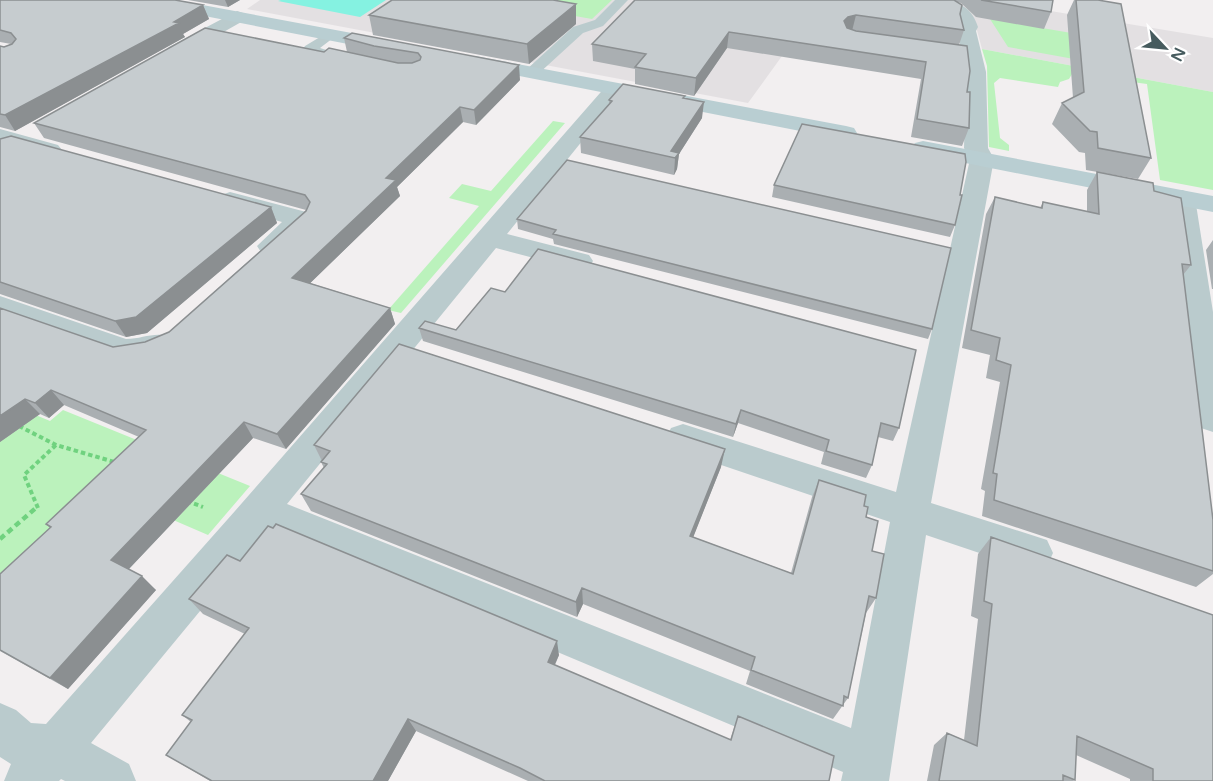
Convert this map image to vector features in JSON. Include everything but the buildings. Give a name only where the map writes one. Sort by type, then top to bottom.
[{"type":"street","points":[[148,0],[413,50]]},
{"type":"street","points":[[163,59],[252,0]]},
{"type":"street","points":[[254,517],[867,770],[911,511],[929,355],[952,248],[982,159],[976,148],[976,72],[966,30],[969,27],[966,17],[949,3],[941,0]]},
{"type":"street","points":[[951,54],[974,57]]},
{"type":"street","points":[[457,59],[867,137]]},
{"type":"street","points":[[41,765],[254,517],[487,237],[567,160],[614,89]]},
{"type":"street","points":[[14,139],[75,156]]},
{"type":"street","points":[[902,144],[1213,204]]},
{"type":"street","points":[[210,194],[301,219],[256,259]]},
{"type":"street","points":[[1182,198],[1213,419]]},
{"type":"street","points":[[487,237],[600,267]]},
{"type":"street","points":[[0,306],[125,350],[155,345],[176,330]]},
{"type":"street","points":[[396,346],[430,357]]},
{"type":"street","points":[[654,429],[911,511],[1068,565]]},
{"type":"street","points":[[0,726],[41,765],[112,781]]},
{"type":"lane","points":[[531,73],[578,30],[599,23],[622,0]]},
{"type":"lane","points":[[330,34],[310,50],[348,60]]},
{"type":"path","points":[[10,422],[56,445],[113,460],[122,465]]},
{"type":"path","points":[[0,539],[38,508],[24,475],[56,445]]},
{"type":"path","points":[[181,499],[254,517]]},
{"type":"shaded area","points":[[260,0],[929,0],[782,56],[748,103],[247,9]]},
{"type":"shaded area","points":[[386,0],[360,17],[278,1]]},
{"type":"shaded area","points":[[483,0],[612,0],[592,19]]},
{"type":"shaded area","points":[[952,0],[982,0],[1213,38],[1213,92],[982,49],[974,19]]},
{"type":"shaded area","points":[[990,19],[1112,40],[1131,51],[1129,69],[1008,47]]},
{"type":"shaded area","points":[[982,49],[1213,92],[1213,190],[1160,180],[1147,84],[1072,74],[1069,79],[1060,82],[1058,87],[1000,78],[994,83],[1000,138],[1009,145],[1009,151],[989,147],[987,66]]},
{"type":"shaded area","points":[[553,121],[565,123],[401,313],[388,310],[479,206],[449,198],[462,184],[491,191]]},
{"type":"shaded area","points":[[0,400],[50,421],[63,410],[250,486],[208,535],[99,488],[0,586]]}]
